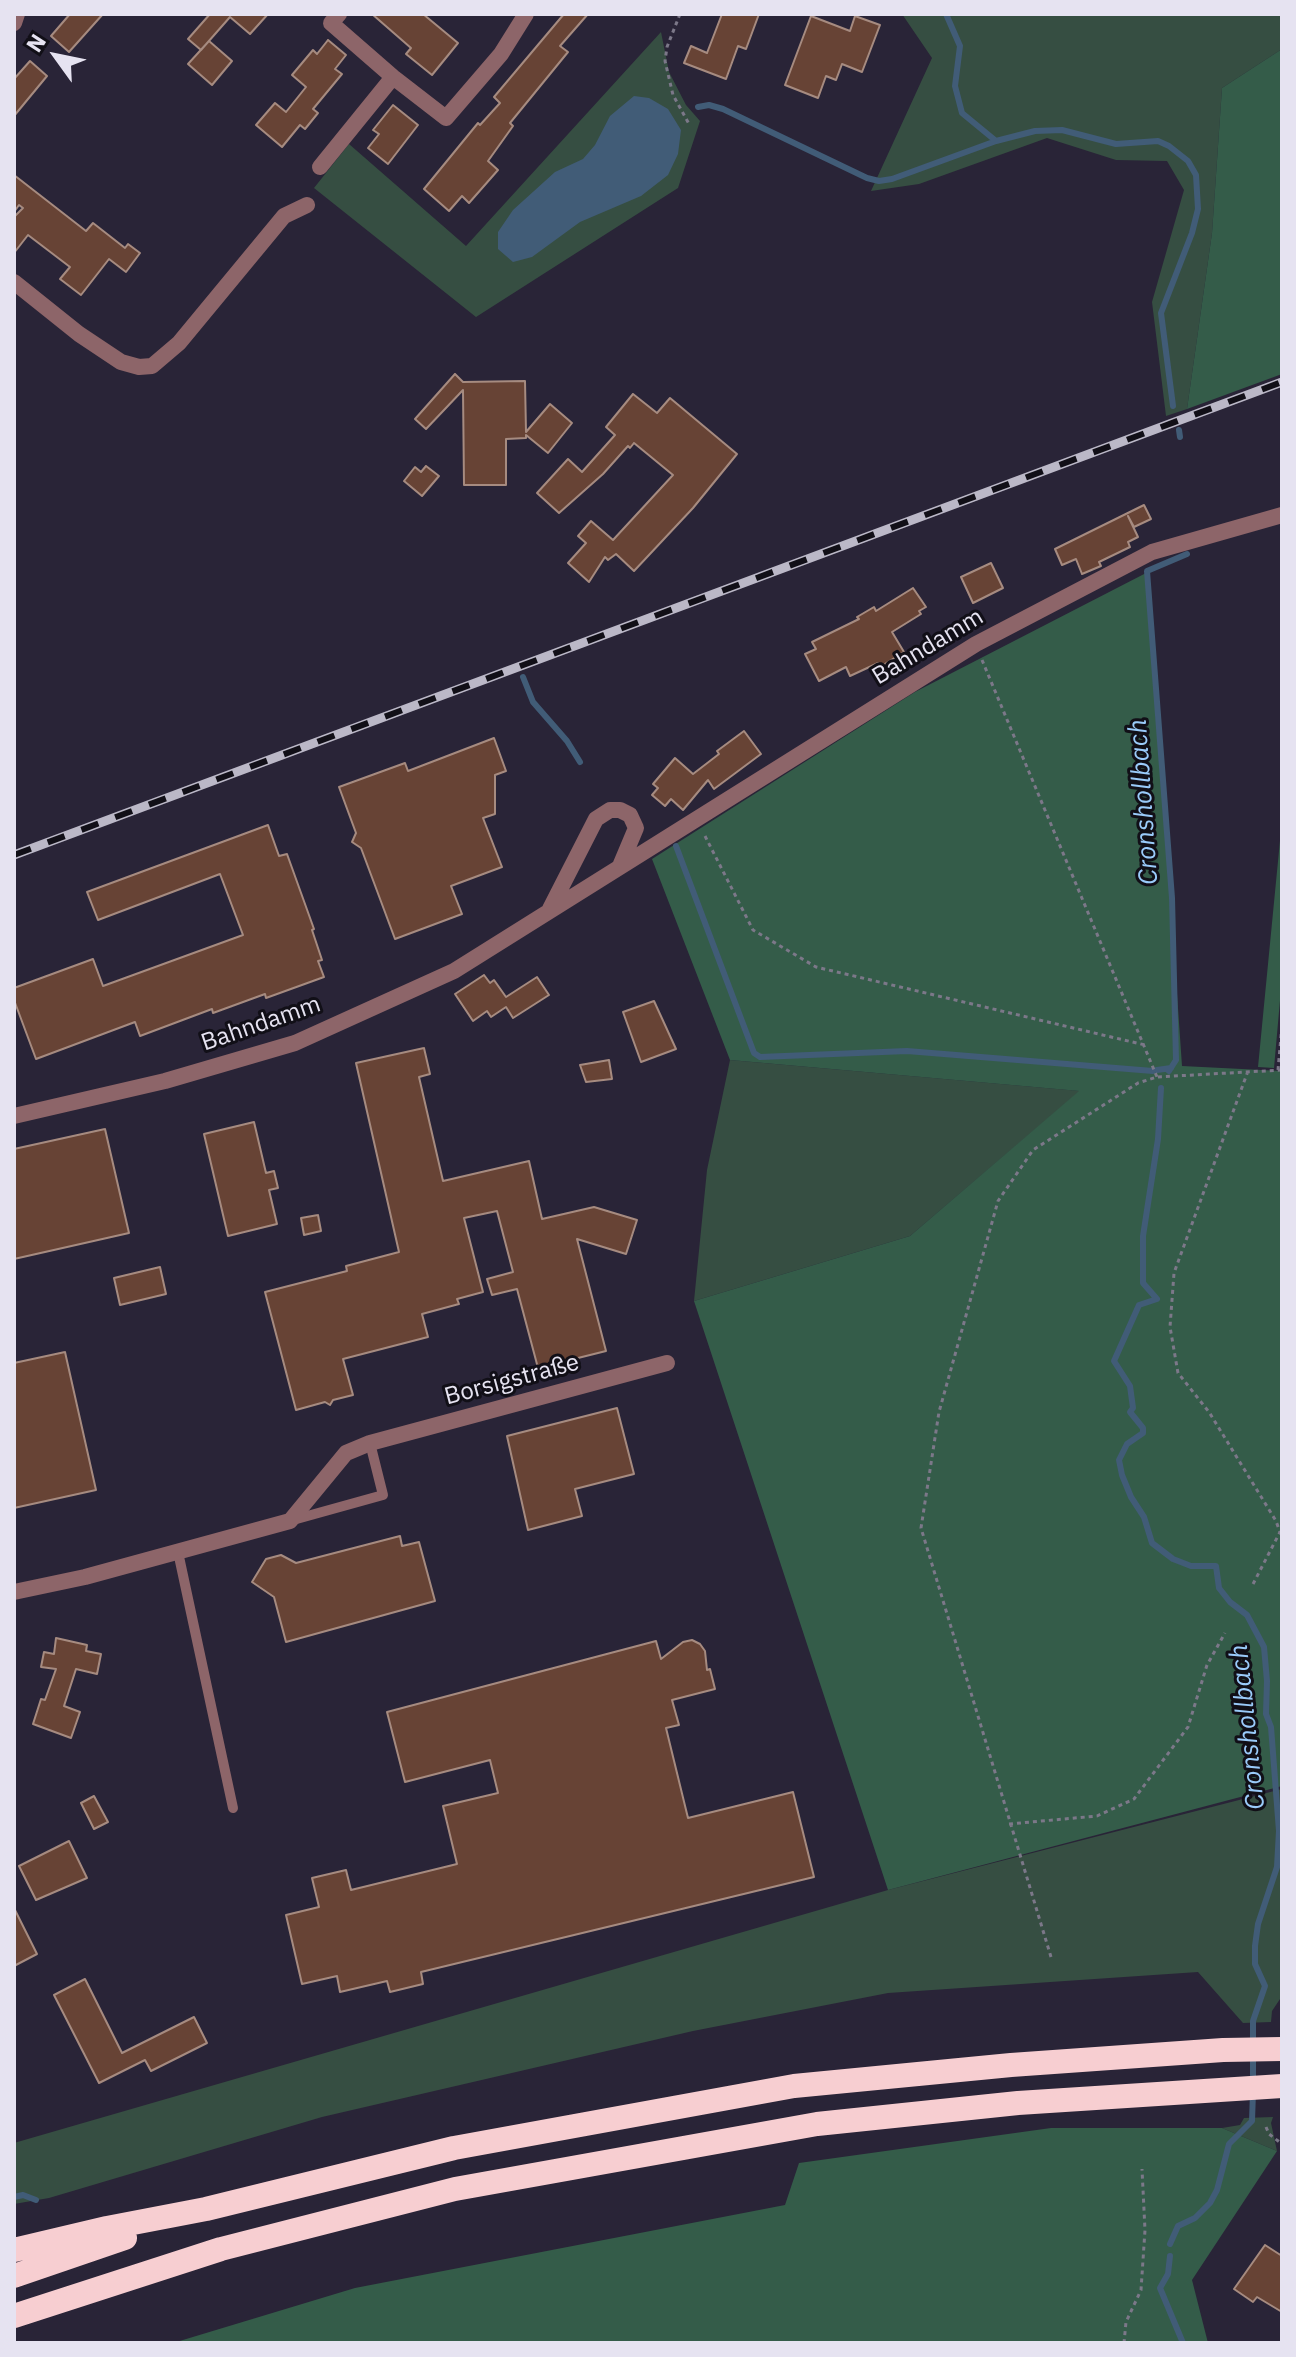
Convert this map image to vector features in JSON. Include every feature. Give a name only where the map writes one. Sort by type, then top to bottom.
[{"type":"highway","points":[[14,2250],[206,2209],[454,2148],[794,2086],[1011,2065],[1223,2050],[1282,2049]]},
{"type":"highway","points":[[14,2316],[221,2249],[471,2186],[817,2124],[1018,2103],[1282,2086]]},
{"type":"highway","points":[[14,2276],[206,2209]]},
{"type":"street","points":[[14,23],[17,14]]},
{"type":"street","points":[[339,14],[331,23],[446,118],[501,54],[526,14]]},
{"type":"street","points":[[320,167],[393,77]]},
{"type":"street","points":[[14,282],[79,334],[121,362],[139,367],[152,366],[179,343],[284,216],[307,205]]},
{"type":"street","name":"Bahndamm","points":[[14,1116],[165,1081],[295,1043],[454,971],[976,644],[1152,552],[1282,515]]},
{"type":"street","name":"Bahndamm","points":[[549,910],[596,819],[610,810],[620,810],[630,815],[636,828],[620,866]]},
{"type":"street","name":"Borsigstraße","points":[[290,1521],[346,1453],[370,1443],[667,1363]]},
{"type":"street","points":[[14,1592],[85,1577],[290,1521]]},
{"type":"lane","points":[[290,1521],[383,1495],[370,1443]]},
{"type":"lane","points":[[178,1552],[233,1808]]},
{"type":"path","points":[[680,14],[665,61],[673,95],[689,124]]},
{"type":"path","points":[[976,644],[1157,1077]]},
{"type":"path","points":[[697,819],[753,930],[816,967],[1145,1045]]},
{"type":"path","points":[[1051,1957],[921,1528],[939,1412],[998,1201],[1033,1150],[1138,1083],[1157,1077],[1280,1070],[1282,1025]]},
{"type":"path","points":[[1248,1071],[1174,1273],[1170,1327],[1178,1373],[1209,1412],[1280,1532],[1252,1586]]},
{"type":"path","points":[[1009,1824],[1097,1816],[1134,1799],[1188,1727],[1207,1665],[1225,1633]]},
{"type":"path","points":[[1266,2127],[1269,2134],[1282,2144]]},
{"type":"path","points":[[1124,2343],[1126,2322],[1141,2290],[1145,2230],[1142,2169]]},
{"type":"green space","points":[[902,14],[1282,14],[1282,49],[1222,88],[1212,233],[1187,409],[1166,416],[1152,302],[1184,190],[1167,161],[1116,160],[1047,138],[919,184],[871,191],[932,58]]},
{"type":"green space","points":[[661,32],[669,72],[686,105],[700,121],[678,188],[476,317],[314,188],[349,144],[466,246]]},
{"type":"green space","points":[[1282,49],[1282,374],[1187,409],[1212,233],[1222,88]]},
{"type":"green space","points":[[1148,572],[1182,1066],[1282,1071],[1282,1786],[888,1890],[694,1301],[910,1236],[1079,1091],[730,1060],[652,859],[915,692]]},
{"type":"green space","points":[[1282,820],[1282,978],[1274,1068],[1258,1067]]},
{"type":"green space","points":[[730,1060],[1080,1091],[910,1236],[694,1301],[707,1170]]},
{"type":"green space","points":[[1282,1789],[1282,1996],[1272,2011],[1271,2022],[1243,2023],[1198,1972],[888,1993],[693,2031],[322,2117],[49,2198],[14,2204],[14,2143],[888,1890]]},
{"type":"green space","points":[[1273,2117],[1271,2123],[1277,2151],[1222,2128],[1240,2125],[1244,2118]]},
{"type":"green space","points":[[1051,2128],[1222,2128],[1277,2151],[1192,2280],[1208,2343],[173,2343],[355,2288],[785,2205],[799,2163]]},
{"type":"water","points":[[634,96],[649,98],[668,109],[681,130],[678,154],[668,175],[641,196],[580,222],[532,257],[513,262],[498,249],[498,232],[513,210],[555,172],[583,159],[595,145],[610,116]]},
{"type":"building","points":[[70,14],[103,14],[69,52],[51,36]]},
{"type":"building","points":[[210,14],[268,14],[250,34],[230,17],[201,50],[188,39]]},
{"type":"building","points":[[372,14],[423,14],[458,43],[432,75],[406,54],[411,48]]},
{"type":"building","points":[[564,14],[588,14],[560,46],[568,52],[510,123],[513,126],[488,161],[498,170],[469,203],[462,196],[449,211],[424,189],[478,123],[480,125],[500,103],[494,97]]},
{"type":"building","points":[[722,14],[759,14],[746,49],[738,46],[726,79],[684,63],[691,46],[707,53]]},
{"type":"building","points":[[811,16],[850,31],[855,16],[880,25],[862,72],[842,64],[836,80],[826,76],[818,98],[785,85]]},
{"type":"building","points":[[328,40],[346,55],[335,69],[342,74],[313,109],[318,113],[305,129],[300,125],[282,147],[256,125],[275,103],[286,112],[306,87],[292,75],[313,50],[317,54]]},
{"type":"building","points":[[209,41],[232,61],[212,85],[188,64]]},
{"type":"building","points":[[30,61],[47,76],[14,116],[14,79]]},
{"type":"building","points":[[393,105],[418,125],[388,164],[368,148],[379,134],[373,130]]},
{"type":"building","points":[[14,175],[86,231],[93,223],[125,248],[128,244],[140,253],[126,272],[109,259],[81,295],[60,279],[70,267],[28,235],[14,253],[14,217],[23,208],[19,205],[14,212]]},
{"type":"building","points":[[455,374],[463,382],[525,381],[526,432],[550,404],[572,423],[548,453],[526,435],[526,438],[506,439],[506,485],[464,485],[463,390],[426,429],[415,419]]},
{"type":"building","points":[[633,394],[657,413],[670,398],[737,454],[693,508],[634,571],[616,554],[608,560],[605,557],[589,582],[568,563],[586,543],[578,536],[591,521],[613,540],[673,475],[634,443],[559,513],[537,493],[568,459],[582,472],[615,435],[606,427]]},
{"type":"building","points":[[426,466],[439,476],[422,496],[404,481],[415,467],[421,472]]},
{"type":"building","points":[[1144,505],[1151,519],[1134,527],[1128,516],[1138,537],[1128,542],[1130,547],[1082,574],[1076,559],[1062,565],[1055,549]]},
{"type":"building","points":[[991,563],[1003,588],[973,603],[961,577]]},
{"type":"building","points":[[913,588],[926,607],[919,611],[921,614],[892,632],[904,652],[880,667],[878,663],[850,676],[846,667],[819,681],[805,654],[816,649],[812,642],[859,619],[857,617],[874,607],[876,611]]},
{"type":"building","points":[[744,731],[761,754],[714,789],[708,780],[683,810],[671,799],[665,806],[652,795],[658,788],[653,784],[675,758],[693,774]]},
{"type":"building","points":[[494,738],[506,771],[495,775],[495,814],[483,818],[502,867],[451,886],[462,914],[395,939],[361,848],[352,842],[356,833],[339,787],[405,763],[408,771]]},
{"type":"building","points":[[268,825],[279,856],[287,854],[314,929],[322,960],[318,961],[324,977],[266,998],[265,994],[213,1013],[212,1009],[140,1036],[135,1022],[36,1059],[14,1000],[14,988],[93,959],[103,986],[243,935],[220,874],[98,920],[87,892]]},
{"type":"building","points":[[484,975],[490,983],[494,980],[506,997],[537,977],[549,995],[513,1018],[506,1007],[491,1017],[487,1011],[473,1021],[455,994]]},
{"type":"building","points":[[654,1001],[676,1049],[641,1062],[623,1012]]},
{"type":"building","points":[[424,1048],[430,1074],[419,1077],[443,1181],[529,1161],[542,1219],[594,1207],[637,1220],[626,1254],[577,1239],[606,1351],[538,1368],[517,1289],[492,1295],[487,1279],[513,1272],[497,1211],[464,1218],[483,1292],[457,1299],[459,1304],[422,1314],[428,1337],[343,1359],[353,1395],[333,1400],[330,1405],[325,1402],[296,1410],[265,1292],[347,1271],[346,1266],[399,1252],[356,1063]]},
{"type":"building","points":[[609,1060],[612,1079],[586,1082],[580,1065]]},
{"type":"building","points":[[254,1122],[266,1173],[274,1171],[278,1188],[269,1190],[277,1224],[228,1236],[204,1134]]},
{"type":"building","points":[[105,1129],[129,1233],[14,1259],[14,1149]]},
{"type":"building","points":[[318,1215],[321,1231],[304,1235],[301,1218]]},
{"type":"building","points":[[160,1267],[166,1294],[120,1305],[114,1278]]},
{"type":"building","points":[[65,1352],[96,1490],[14,1508],[14,1363]]},
{"type":"building","points":[[617,1408],[634,1474],[575,1489],[582,1516],[528,1530],[507,1436]]},
{"type":"building","points":[[400,1536],[402,1546],[419,1542],[435,1601],[286,1642],[274,1597],[252,1582],[266,1559],[281,1555],[296,1563]]},
{"type":"building","points":[[56,1638],[87,1645],[86,1651],[101,1654],[97,1674],[76,1669],[64,1706],[80,1712],[71,1738],[33,1724],[56,1669],[41,1667],[44,1652],[54,1654]]},
{"type":"building","points":[[692,1640],[705,1651],[707,1670],[710,1669],[715,1689],[672,1700],[679,1725],[666,1728],[688,1818],[793,1792],[814,1877],[421,1972],[423,1984],[390,1992],[387,1981],[340,1992],[337,1976],[302,1984],[286,1915],[319,1907],[312,1878],[346,1870],[351,1890],[457,1864],[443,1806],[498,1793],[490,1760],[405,1782],[387,1712],[656,1641],[661,1659],[683,1642]]},
{"type":"building","points":[[94,1796],[108,1822],[94,1829],[81,1803]]},
{"type":"building","points":[[69,1841],[87,1878],[36,1900],[19,1866]]},
{"type":"building","points":[[14,1908],[37,1954],[14,1966]]},
{"type":"building","points":[[85,1979],[122,2053],[194,2017],[207,2043],[151,2071],[145,2060],[99,2083],[54,1995]]},
{"type":"building","points":[[1265,2245],[1282,2256],[1282,2312],[1257,2297],[1253,2302],[1234,2289]]},
{"type":"waterway","name":"Cronshollbach","points":[[946,14],[960,46],[955,86],[962,113],[996,141],[1035,131],[1062,130],[1116,144],[1158,141],[1188,161],[1196,175],[1198,209],[1161,313],[1173,406]]},
{"type":"waterway","points":[[698,107],[709,105],[723,109],[879,181],[996,141]]},
{"type":"waterway","name":"Cronshollbach","points":[[1179,430],[1180,437]]},
{"type":"waterway","name":"Cronshollbach","points":[[1169,1071],[1176,1060],[1172,898],[1147,571],[1187,554]]},
{"type":"waterway","points":[[523,677],[533,702],[567,741],[580,762]]},
{"type":"waterway","points":[[676,846],[754,1053],[760,1057],[907,1051],[1153,1071]]},
{"type":"waterway","points":[[1157,1070],[1171,1068]]},
{"type":"waterway","name":"Cronshollbach","points":[[1161,1088],[1158,1139],[1143,1236],[1143,1283],[1157,1299],[1139,1305],[1114,1361],[1130,1386],[1133,1408],[1130,1412],[1143,1428],[1143,1433],[1127,1444],[1119,1460],[1122,1475],[1144,1517],[1152,1543],[1173,1559],[1191,1566],[1216,1566],[1219,1588],[1230,1602],[1247,1615],[1264,1647],[1266,1714],[1271,1727],[1279,1831],[1277,1867],[1258,1924],[1255,1946],[1255,1964],[1265,1986],[1253,2021],[1253,2045]]},
{"type":"waterway","name":"Cronshollbach","points":[[1253,2056],[1253,2081]]},
{"type":"waterway","name":"Cronshollbach","points":[[1170,2244],[1178,2226],[1195,2218],[1210,2203],[1217,2190],[1229,2144],[1252,2121],[1253,2092]]},
{"type":"waterway","points":[[14,2197],[23,2195],[36,2200]]},
{"type":"waterway","name":"Cronshollbach","points":[[1170,2256],[1168,2274],[1160,2288],[1183,2343]]},
{"type":"railway","points":[[14,855],[1282,382]]}]
